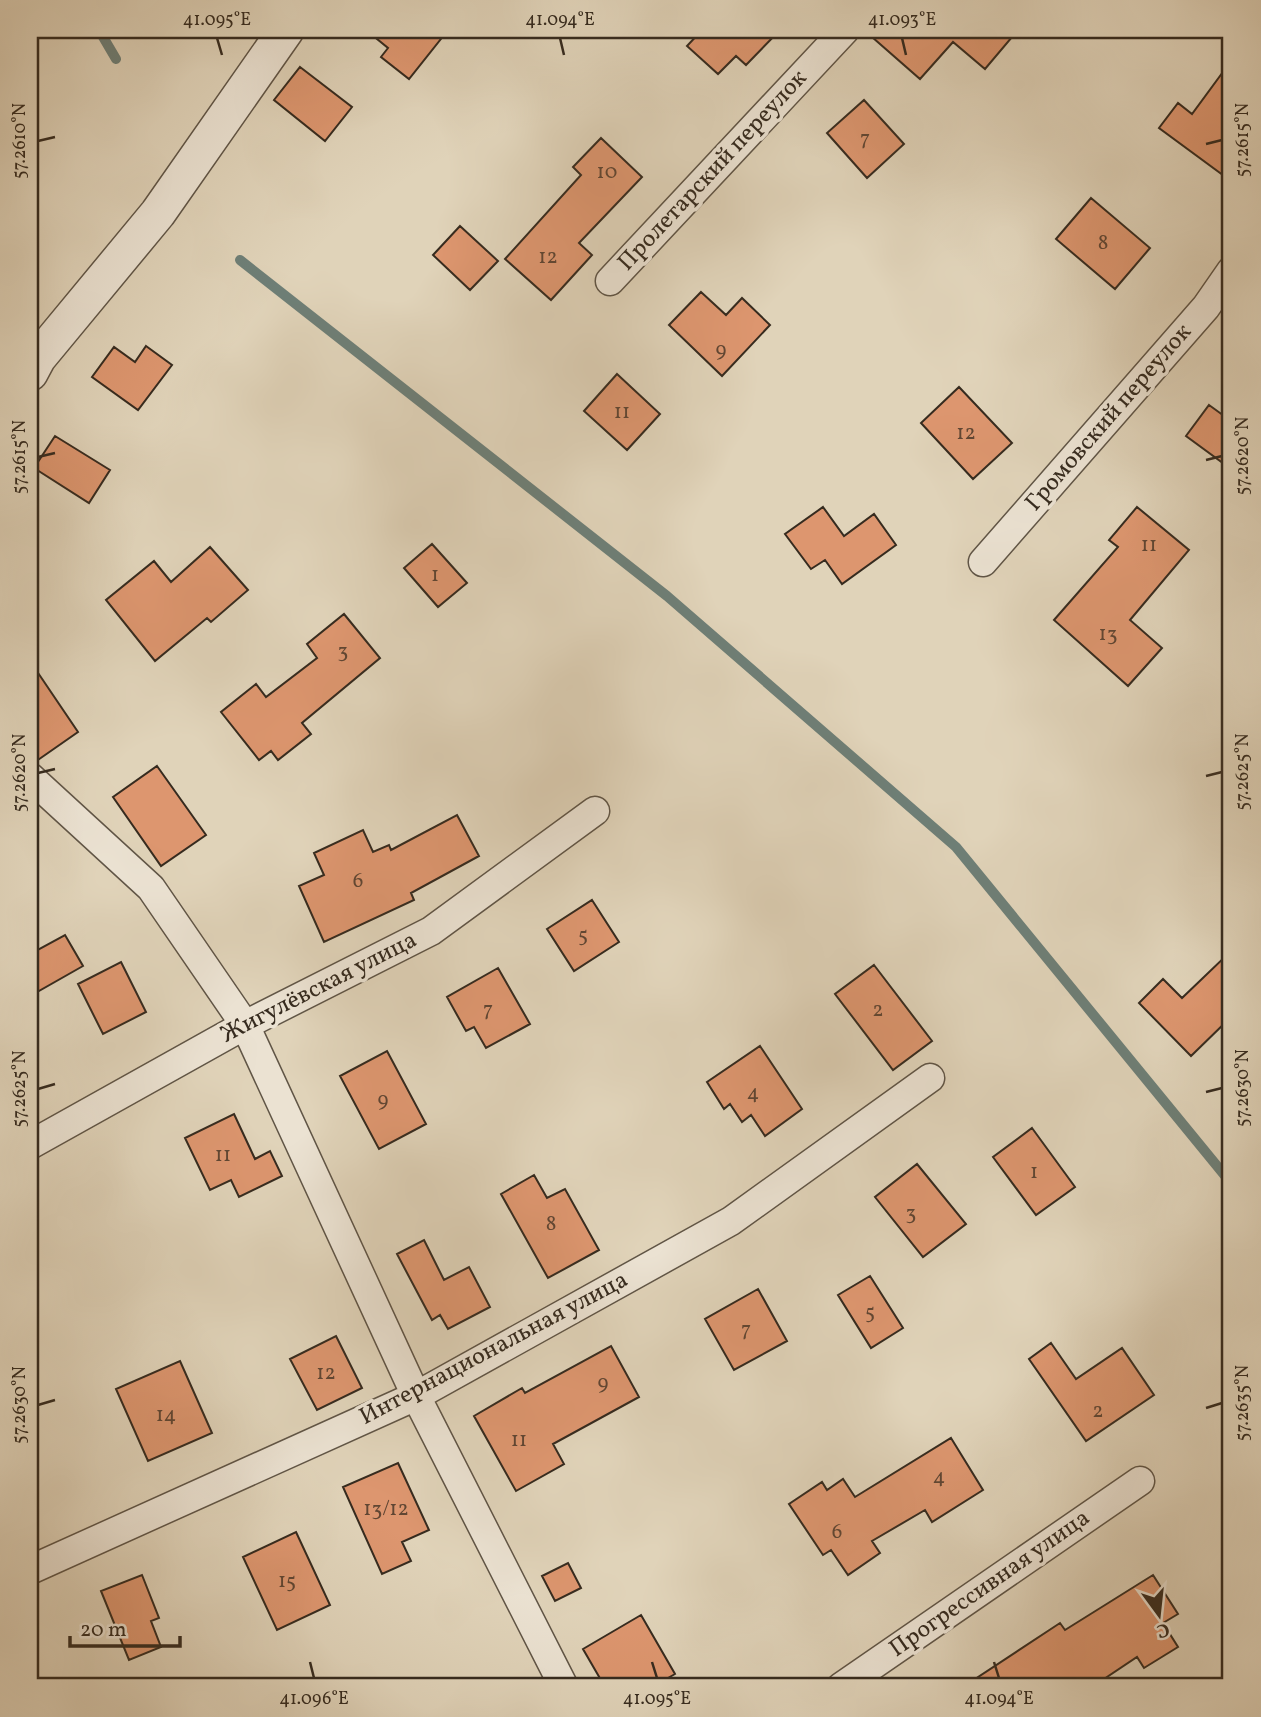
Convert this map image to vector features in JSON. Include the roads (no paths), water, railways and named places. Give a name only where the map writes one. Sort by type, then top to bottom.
[{"type":"street","points":[[32,363],[158,213],[286,30]]},
{"type":"street","name":"Пролетарский переулок","points":[[610,281],[845,30]]},
{"type":"street","name":"Громовский переулок","points":[[983,562],[1206,307],[1231,271]]},
{"type":"street","points":[[30,777],[151,888],[245,1025],[416,1396],[564,1687]]},
{"type":"street","name":"Жигулёвская улица","points":[[30,1145],[245,1025],[431,931],[595,811]]},
{"type":"street","name":"Интернациональная улица","points":[[30,1570],[416,1396],[731,1221],[930,1077]]},
{"type":"street","name":"Прогрессивная улица","points":[[841,1687],[1140,1481]]},
{"type":"waterway","points":[[99,30],[116,59]]},
{"type":"waterway","points":[[240,260],[667,596],[956,847],[1231,1183]]}]
